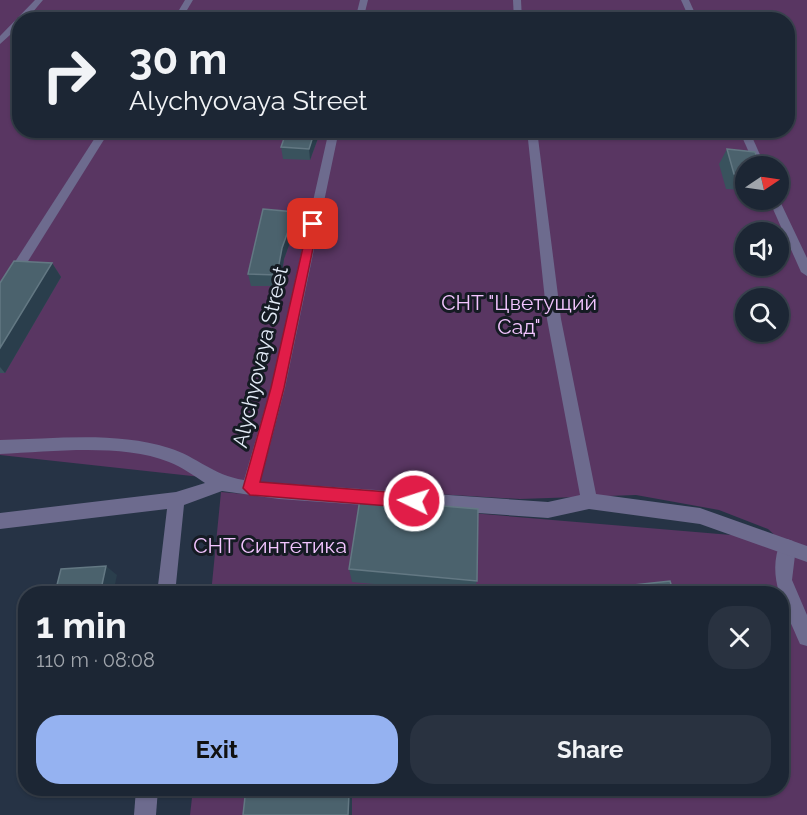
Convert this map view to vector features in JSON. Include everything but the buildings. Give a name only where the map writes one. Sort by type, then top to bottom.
[{"type":"street","points":[[28,12],[39,0]]},
{"type":"street","points":[[0,41],[12,28]]},
{"type":"street","points":[[0,295],[100,138]]},
{"type":"street","name":"Alychyovaya Street","points":[[250,488],[278,388],[332,138]]},
{"type":"street","points":[[533,138],[554,319],[589,501]]},
{"type":"street","points":[[748,138],[756,156]]},
{"type":"street","points":[[779,210],[807,272]]},
{"type":"street","points":[[0,447],[62,445],[133,448],[170,455],[222,484],[279,492],[548,510],[589,501],[700,516],[807,554]]},
{"type":"street","points":[[0,520],[176,500],[222,484]]},
{"type":"street","points":[[167,586],[176,500]]},
{"type":"street","points":[[786,586],[783,580],[787,547]]},
{"type":"street","points":[[789,594],[807,637]]},
{"type":"street","points":[[145,815],[146,796]]},
{"type":"green space","name":"СНТ \"Цветущий Сад\"","points":[[0,0],[807,0],[807,815],[190,815],[192,796],[789,796],[789,586],[212,586],[221,492],[779,539],[768,529],[719,510],[636,495],[520,499],[256,483],[0,455]]},
{"type":"route","points":[[313,224],[278,388],[250,488],[414,501]]},
{"type":"park label","name":"СНТ Синтетика","points":[[270,545]]}]
